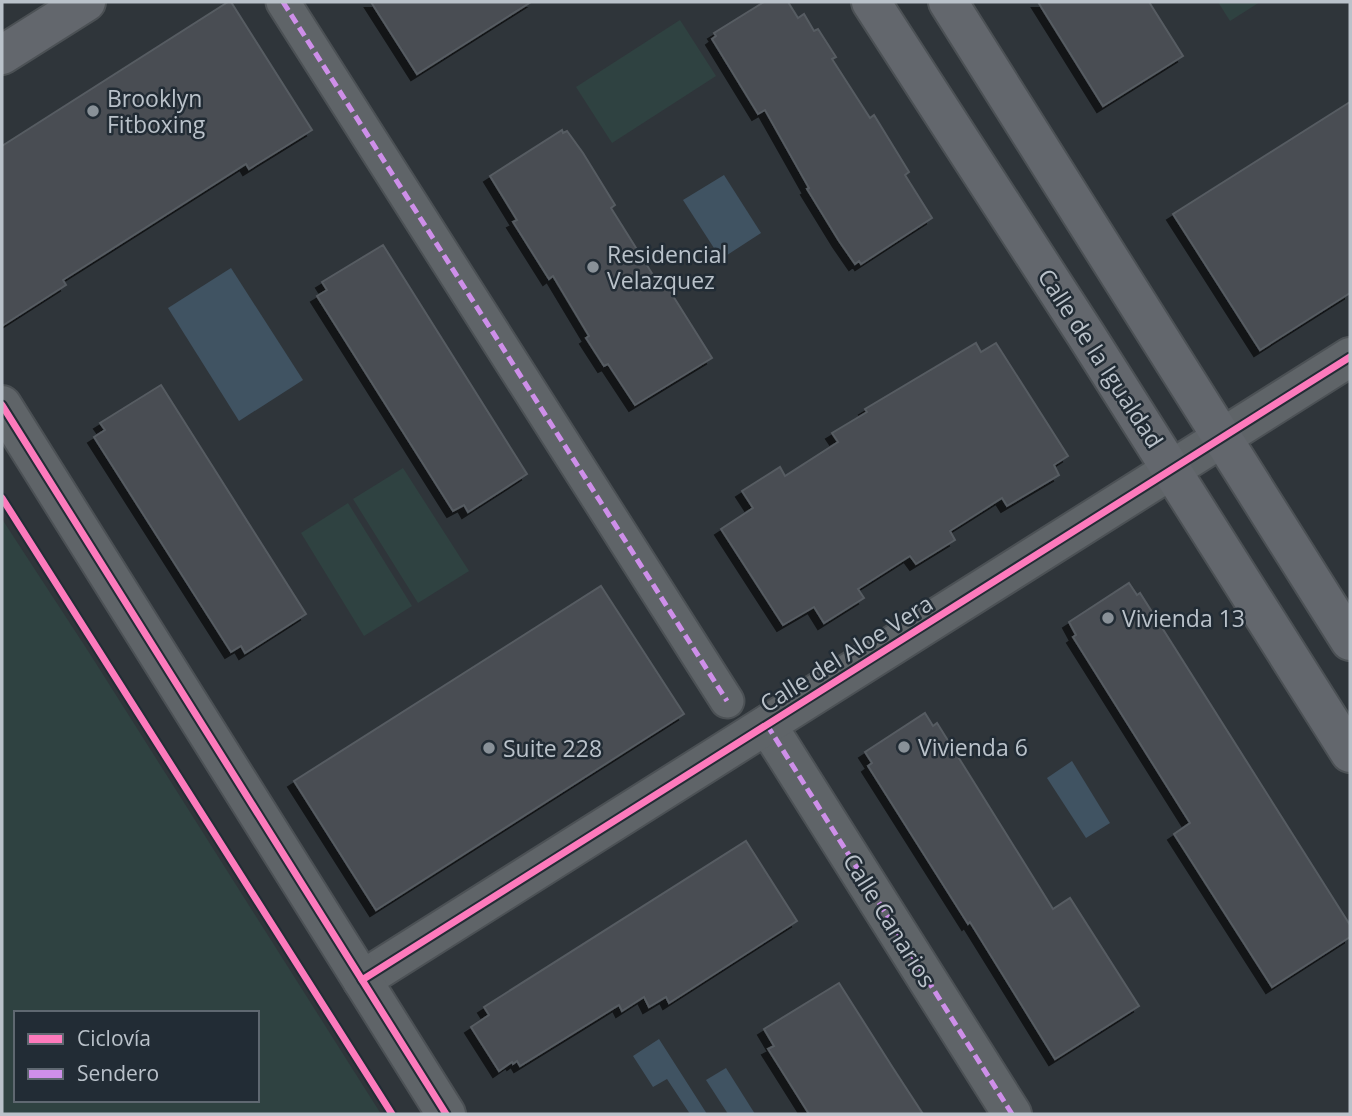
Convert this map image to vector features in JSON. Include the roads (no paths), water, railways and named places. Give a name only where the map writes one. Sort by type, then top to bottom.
[{"type":"main road","points":[[2,55],[86,2]]},
{"type":"main road","name":"Calle de la Igualdad","points":[[871,2],[1172,469],[1350,752]]},
{"type":"main road","points":[[948,2],[1350,641]]},
{"type":"street","points":[[283,2],[727,701]]},
{"type":"street","name":"Calle del Aloe Vera","points":[[362,980],[1350,358]]},
{"type":"street","points":[[2,405],[446,1114]]},
{"type":"street","name":"Calle Canarios","points":[[768,725],[1012,1114]]},
{"type":"water","points":[[724,175],[761,233],[721,259],[683,200]]},
{"type":"water","points":[[231,268],[303,380],[239,421],[168,308]]},
{"type":"water","points":[[1072,761],[1110,823],[1086,838],[1047,778]]},
{"type":"water","points":[[659,1039],[707,1114],[690,1114],[667,1079],[653,1087],[633,1056]]},
{"type":"water","points":[[726,1068],[755,1114],[728,1114],[706,1080]]},
{"type":"place","name":"Brooklyn Fitboxing","points":[[93,111]]},
{"type":"place","name":"Residencial Velazquez","points":[[593,267]]},
{"type":"place","name":"Vivienda 13","points":[[1108,618]]},
{"type":"place","name":"Vivienda 6","points":[[904,747]]},
{"type":"place","name":"Suite 228","points":[[489,748]]}]
